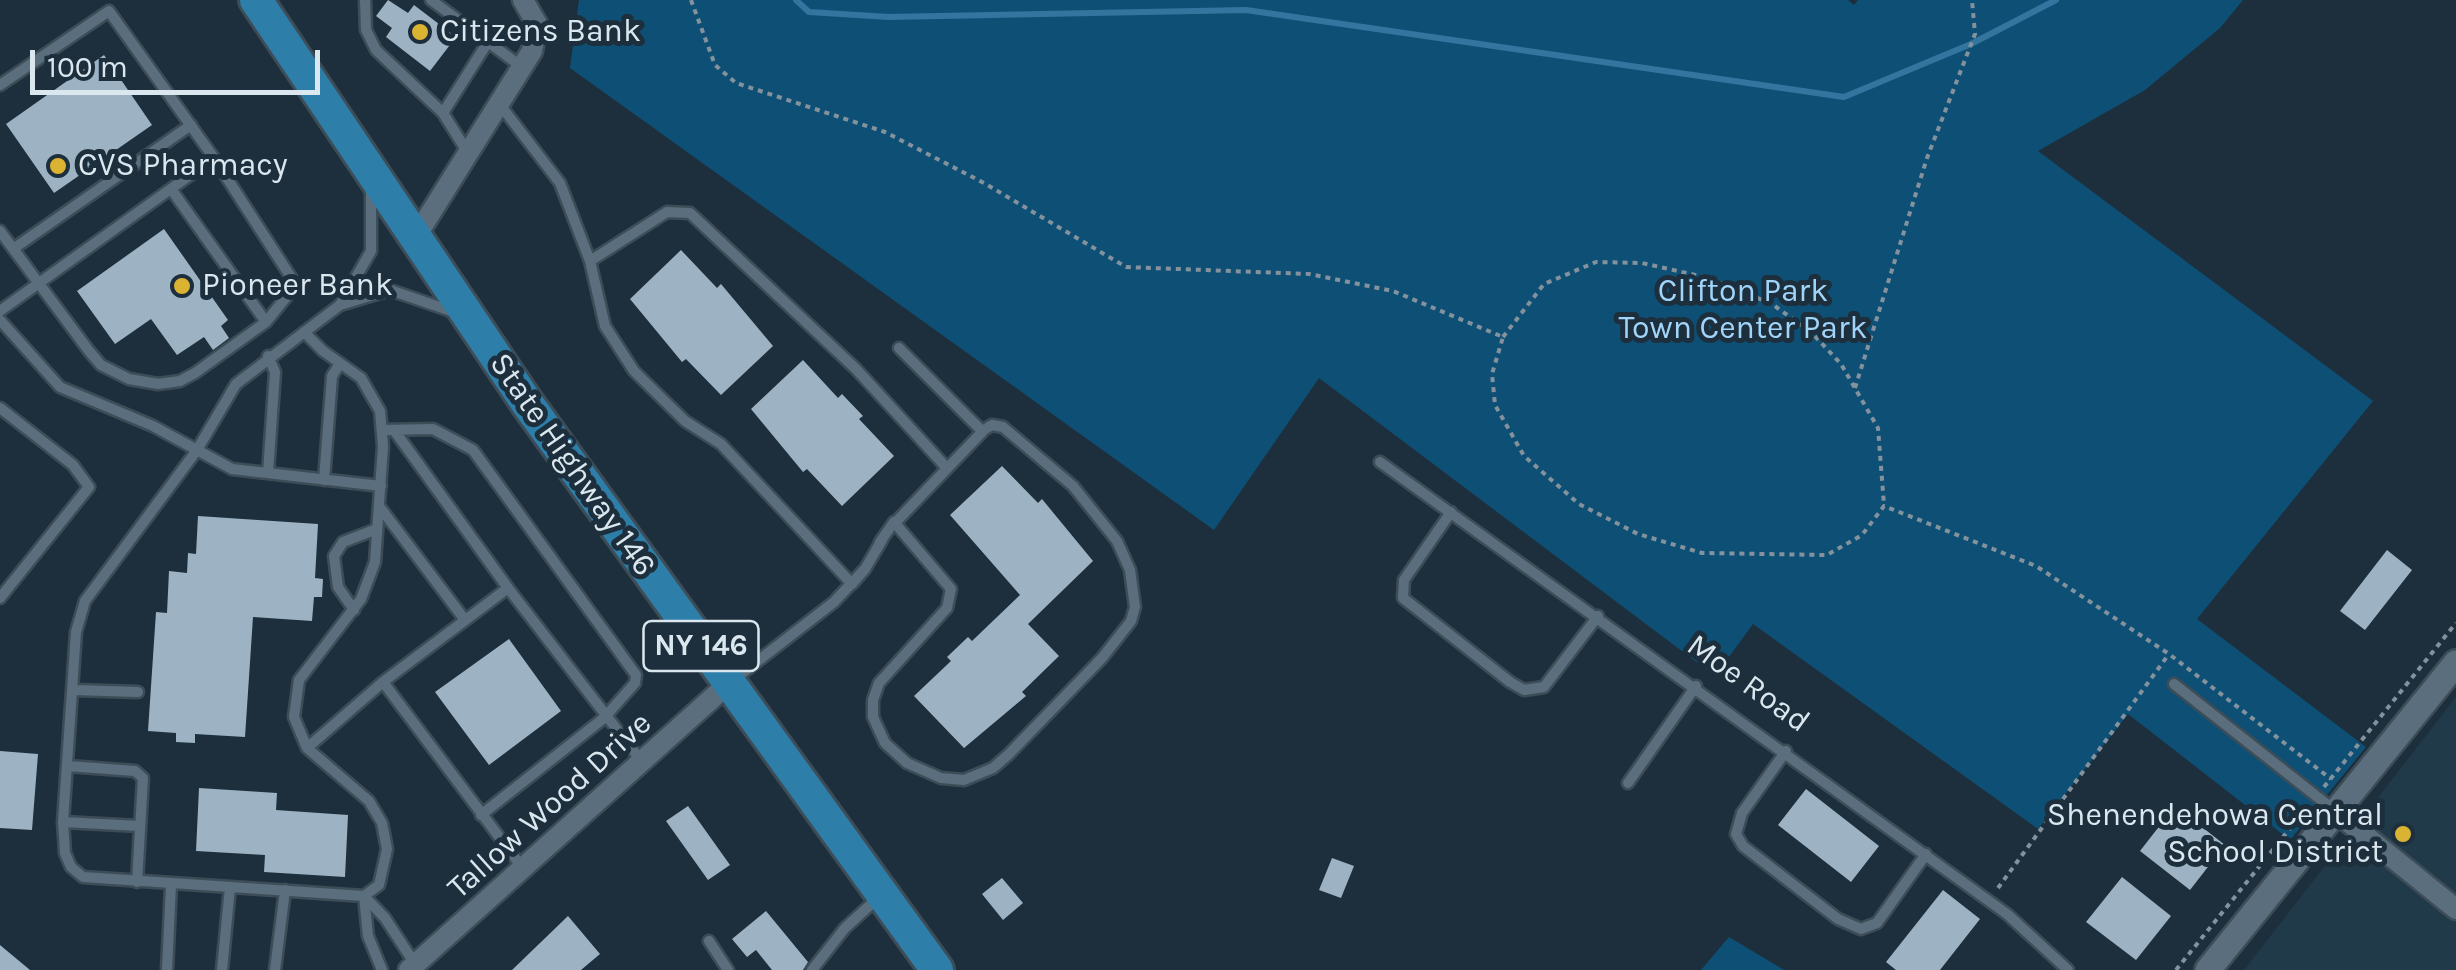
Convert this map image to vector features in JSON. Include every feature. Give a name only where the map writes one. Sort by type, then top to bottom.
[{"type":"main road","name":"State Highway 146","points":[[256,0],[470,319],[728,684],[937,970]]},
{"type":"street","points":[[415,238],[532,51],[536,24],[523,0]]},
{"type":"street","points":[[2208,970],[2456,663]]},
{"type":"street","name":"Tallow Wood Drive","points":[[412,968],[728,684]]},
{"type":"street","points":[[2336,812],[2456,909]]},
{"type":"lane","points":[[365,0],[366,30],[376,50],[443,113],[468,154]]},
{"type":"lane","points":[[432,0],[486,45],[523,68]]},
{"type":"lane","points":[[0,85],[109,11],[296,278],[289,298],[266,322],[180,381],[129,380],[101,364],[0,231]]},
{"type":"lane","points":[[443,113],[486,45]]},
{"type":"lane","points":[[501,106],[560,183],[590,261],[605,326],[634,370],[685,421],[721,444],[852,584]]},
{"type":"lane","points":[[14,249],[191,125]]},
{"type":"lane","points":[[0,311],[214,158]]},
{"type":"lane","points":[[340,304],[371,251],[370,172]]},
{"type":"lane","points":[[171,188],[266,322]]},
{"type":"lane","points":[[590,261],[668,212],[690,213],[847,360],[945,466]]},
{"type":"lane","points":[[388,430],[374,562],[354,610],[300,680],[294,717],[306,748],[369,802],[382,823],[387,849],[380,885],[364,896],[83,877],[70,867],[63,822],[76,632],[85,602],[197,450],[236,384],[340,304],[379,291],[398,291],[470,319]]},
{"type":"lane","points":[[0,320],[60,387],[153,426],[232,469],[381,486]]},
{"type":"lane","points":[[304,332],[361,378],[388,430],[604,718],[643,763]]},
{"type":"lane","points":[[899,348],[982,432]]},
{"type":"lane","points":[[268,356],[275,372],[268,473]]},
{"type":"lane","points":[[324,480],[332,376],[339,364]]},
{"type":"lane","points":[[0,408],[72,464],[89,486],[0,598]]},
{"type":"lane","points":[[728,684],[852,584],[894,522],[945,466],[992,425],[1003,427],[1073,486],[1117,541],[1130,570],[1135,607],[1131,621],[1102,658],[1008,756],[964,780],[941,778],[907,763],[885,743],[873,717],[879,684],[952,596],[951,588],[894,522]]},
{"type":"lane","points":[[388,430],[446,432],[473,450],[634,670],[635,683],[604,718],[481,815]]},
{"type":"lane","name":"Moe Road","points":[[1380,462],[1926,854],[2052,951],[2068,970]]},
{"type":"lane","points":[[379,506],[465,620]]},
{"type":"lane","points":[[1452,512],[1404,580],[1403,598],[1510,682],[1524,690],[1544,688],[1598,616]]},
{"type":"lane","points":[[354,610],[338,587],[334,556],[344,542],[377,529]]},
{"type":"lane","points":[[306,748],[382,682],[508,588]]},
{"type":"lane","points":[[382,682],[524,870]]},
{"type":"lane","points":[[2174,684],[2336,812]]},
{"type":"lane","points":[[1628,782],[1696,686]]},
{"type":"lane","points":[[74,690],[138,692]]},
{"type":"lane","points":[[1786,751],[1742,813],[1736,834],[1743,846],[1838,919],[1861,929],[1877,922],[1926,854]]},
{"type":"lane","points":[[68,766],[135,771],[143,778],[138,882]]},
{"type":"lane","points":[[63,822],[140,826]]},
{"type":"lane","points":[[167,970],[171,885]]},
{"type":"lane","points":[[222,970],[230,888]]},
{"type":"lane","points":[[274,970],[285,890]]},
{"type":"lane","points":[[812,970],[846,928],[882,895]]},
{"type":"lane","points":[[364,896],[385,918],[412,968]]},
{"type":"lane","points":[[364,896],[368,936],[382,970]]},
{"type":"lane","points":[[709,941],[728,970]]},
{"type":"path","points":[[692,0],[714,65],[736,83],[885,132],[984,183],[1126,266],[1310,274],[1393,291],[1502,338]]},
{"type":"path","points":[[1855,388],[1927,158],[1975,34],[1972,0]]},
{"type":"path","points":[[1596,262],[1642,263],[1709,278],[1772,304],[1812,333],[1841,364],[1878,428],[1884,506],[1862,535],[1827,555],[1702,553],[1638,534],[1579,504],[1524,456],[1495,406],[1492,374],[1502,338],[1544,284],[1596,262]]},
{"type":"path","points":[[1884,506],[2036,566],[2170,654],[2331,779]]},
{"type":"path","points":[[1989,901],[2170,654]]},
{"type":"shaded area","name":"Shenendehowa Central School District","points":[[2456,697],[2456,970],[2244,970]]},
{"type":"green space","name":"Clifton Park Town Center Park","points":[[579,0],[1848,0],[1854,5],[1858,0],[2243,0],[2220,28],[2145,90],[2038,151],[2373,401],[2197,619],[2366,747],[2290,840],[2128,714],[2038,829],[1753,624],[1715,676],[1319,378],[1214,530],[570,68]]},
{"type":"green space","points":[[1729,937],[1784,970],[1701,970]]},
{"type":"building","name":"Citizens Bank","points":[[388,0],[408,13],[414,5],[456,37],[430,71],[386,37],[392,28],[376,16]]},
{"type":"building","name":"CVS Pharmacy","points":[[104,55],[152,125],[54,193],[6,124]]},
{"type":"building","points":[[164,229],[228,320],[221,326],[229,338],[213,350],[204,337],[177,355],[151,319],[115,344],[77,291]]},
{"type":"building","points":[[681,250],[717,288],[721,284],[773,346],[721,395],[686,359],[682,362],[630,299]]},
{"type":"building","points":[[803,360],[838,398],[842,394],[863,416],[859,419],[894,456],[842,506],[807,469],[803,472],[751,409]]},
{"type":"building","points":[[1002,466],[1038,503],[1042,499],[1093,561],[1028,624],[1059,656],[1022,692],[1026,696],[964,748],[914,696],[951,661],[947,657],[968,637],[972,641],[1020,595],[950,515]]},
{"type":"building","points":[[198,516],[318,524],[315,578],[323,579],[322,597],[314,597],[312,621],[253,617],[245,737],[195,734],[195,743],[176,742],[176,733],[148,731],[156,612],[167,613],[169,571],[187,573],[188,553],[196,554]]},
{"type":"building","points":[[2387,550],[2412,570],[2365,630],[2340,611]]},
{"type":"building","points":[[509,639],[561,711],[489,765],[435,692]]},
{"type":"building","points":[[0,751],[38,754],[32,830],[0,828]]},
{"type":"building","points":[[199,788],[277,793],[276,810],[348,815],[345,877],[264,872],[265,855],[196,851]]},
{"type":"building","points":[[1806,789],[1879,846],[1851,882],[1778,825]]},
{"type":"building","points":[[688,806],[730,865],[708,880],[666,821]]},
{"type":"building","points":[[2175,806],[2225,845],[2190,890],[2140,851]]},
{"type":"building","points":[[1332,858],[1354,866],[1341,898],[1319,890]]},
{"type":"building","points":[[2122,877],[2171,916],[2136,960],[2086,922]]},
{"type":"building","points":[[1002,878],[1023,903],[1003,920],[982,894]]},
{"type":"building","points":[[1943,890],[1980,919],[1940,970],[1896,970],[1886,962]]},
{"type":"building","points":[[766,911],[808,962],[803,970],[772,970],[756,950],[747,957],[732,939]]},
{"type":"building","points":[[568,916],[600,954],[581,970],[512,970]]},
{"type":"building","points":[[0,945],[30,970],[0,970]]},
{"type":"waterway","points":[[796,0],[809,12],[889,17],[1246,10],[1844,97],[1971,44],[2056,0]]},
{"type":"place","name":"Citizens Bank","points":[[420,32]]},
{"type":"place","name":"CVS Pharmacy","points":[[58,166]]},
{"type":"place","name":"Pioneer Bank","points":[[182,286]]},
{"type":"place","name":"Shenendehowa Central School District","points":[[2403,834]]}]
